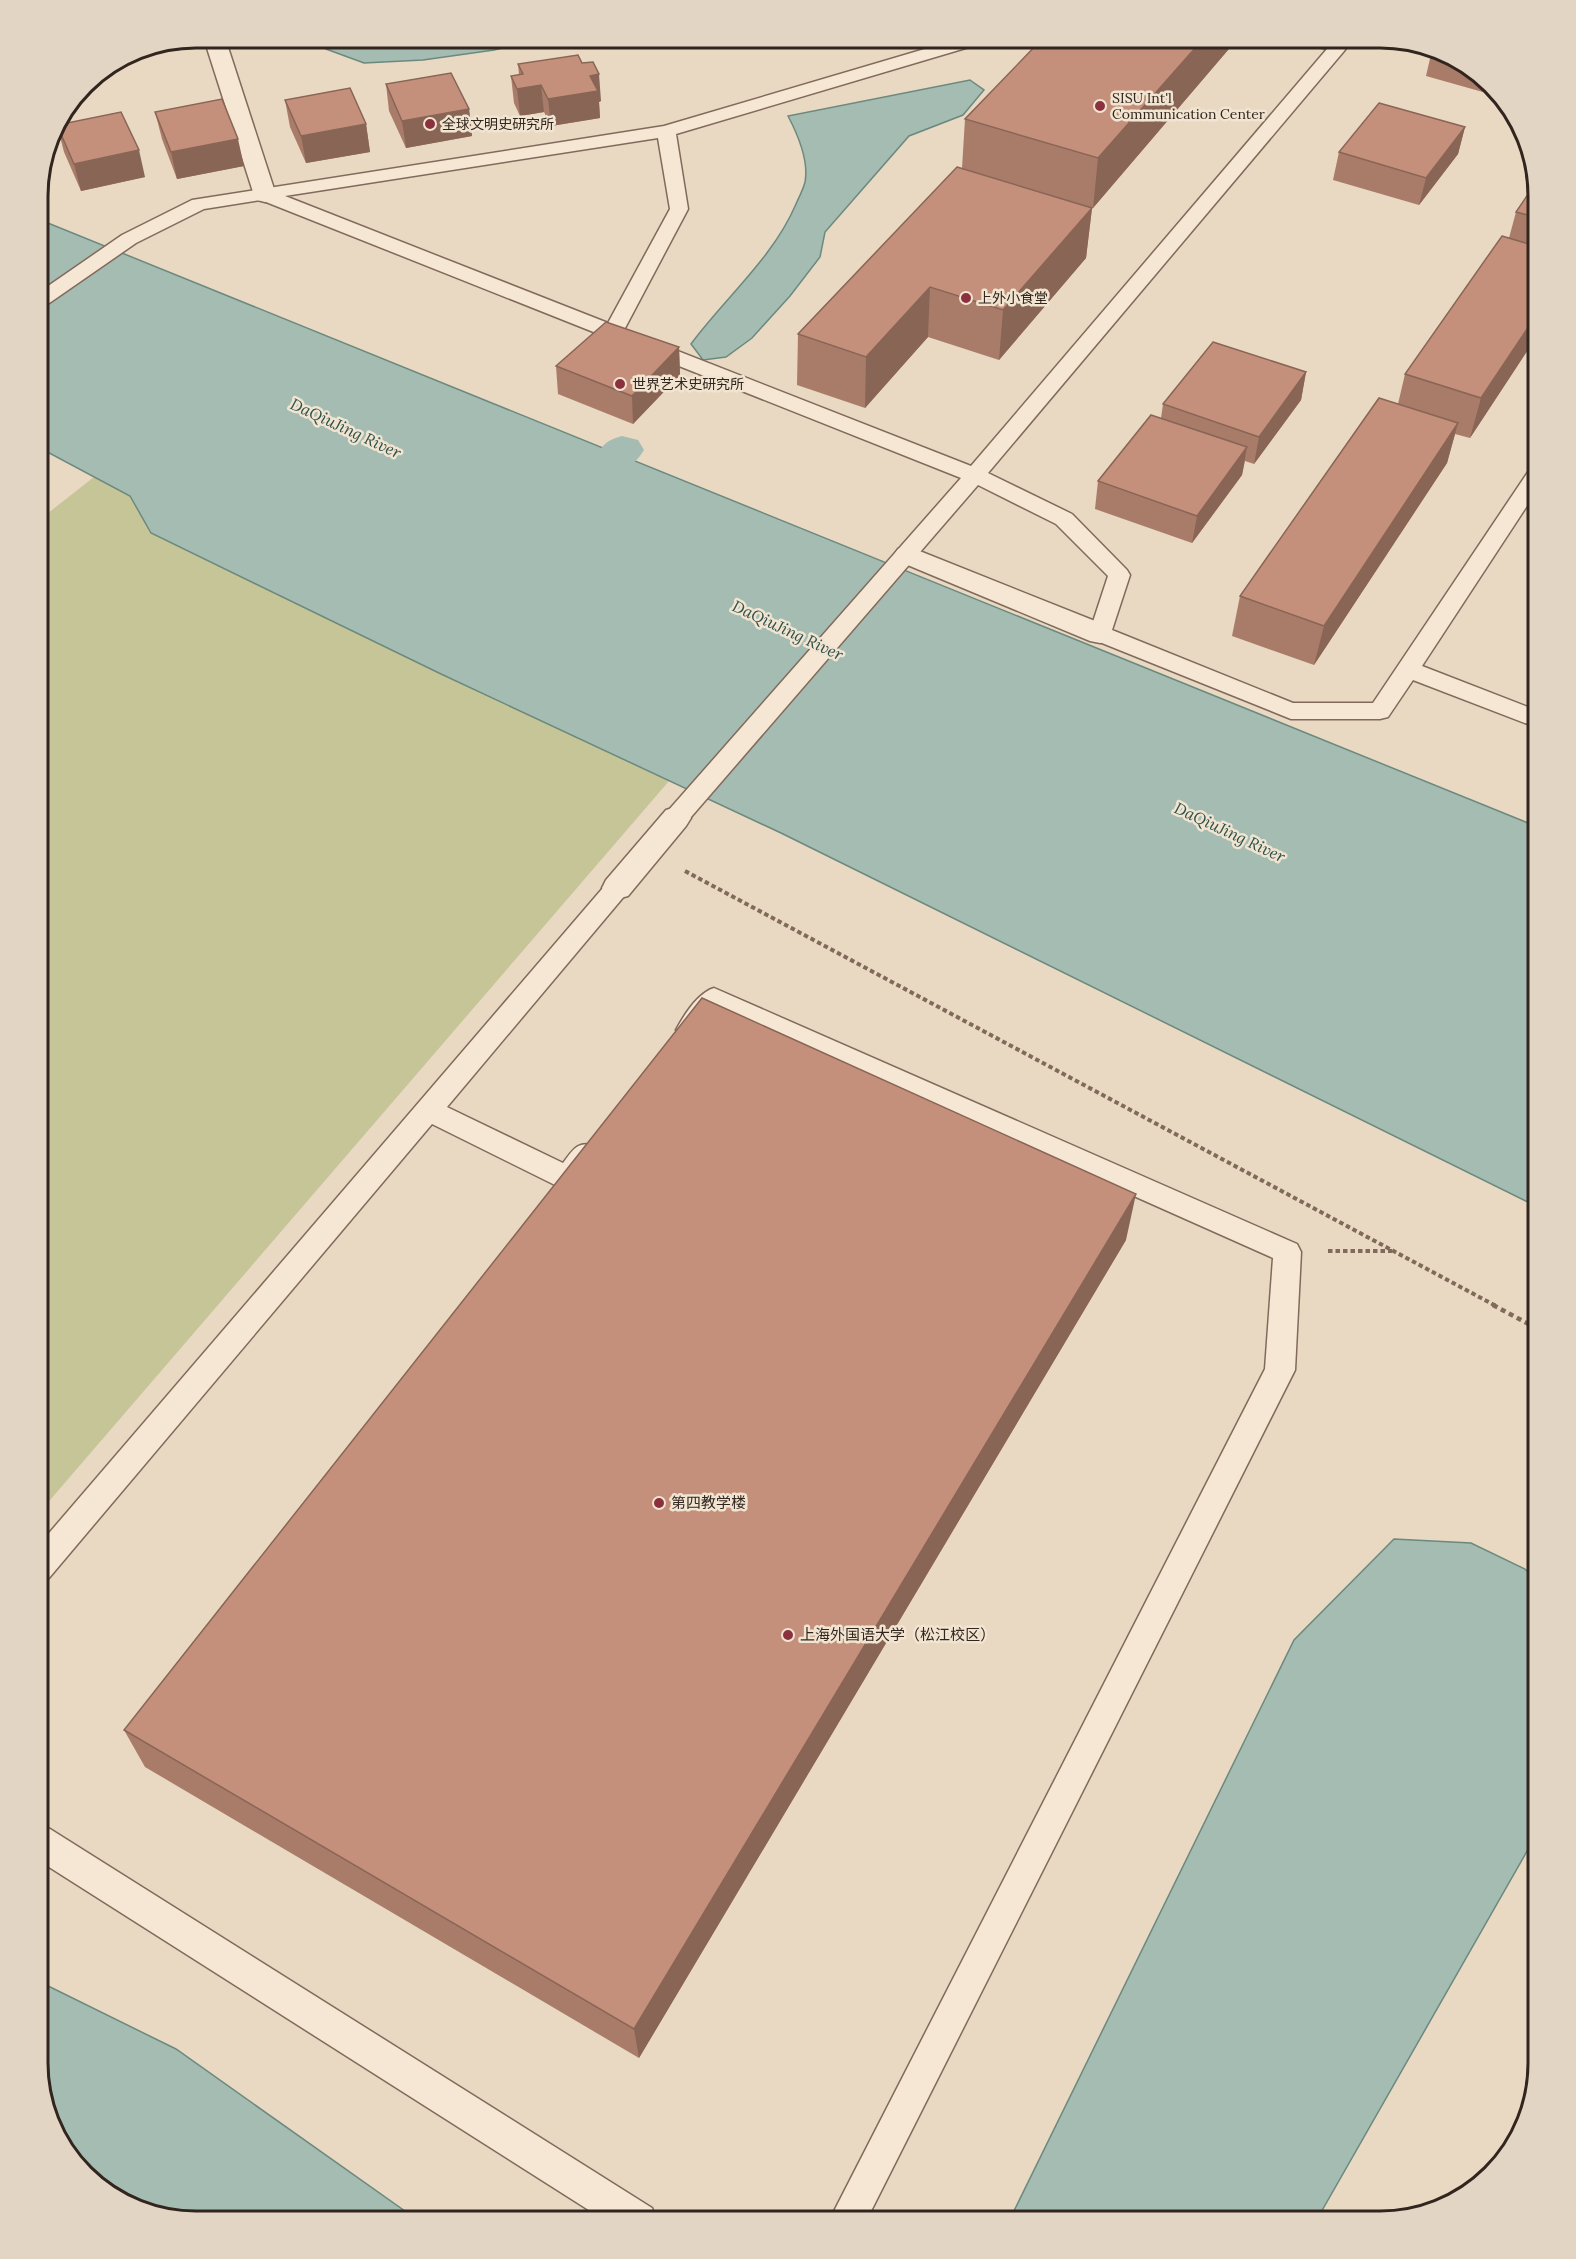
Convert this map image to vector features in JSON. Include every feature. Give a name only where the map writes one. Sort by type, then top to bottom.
[{"type":"street","points":[[217,48],[265,195]]},
{"type":"street","points":[[907,555],[1100,634]]},
{"type":"street","points":[[617,888],[676,818]]},
{"type":"lane","points":[[48,295],[129,239],[199,204],[666,131],[947,48]]},
{"type":"lane","points":[[676,818],[907,555],[1338,48]]},
{"type":"lane","points":[[613,332],[679,209],[666,131]]},
{"type":"lane","points":[[265,195],[974,475],[1064,519],[1119,575],[1100,634],[1291,711],[1380,711],[1528,490]]},
{"type":"lane","points":[[1408,669],[1528,716]]},
{"type":"lane","points":[[48,1556],[617,888]]},
{"type":"lane","points":[[670,1052],[714,998],[1287,1252],[1280,1370],[852,2211]]},
{"type":"lane","points":[[428,1110],[567,1178],[604,1133]]},
{"type":"lane","points":[[48,1847],[623,2211]]},
{"type":"path","points":[[648,851],[1528,1323]]},
{"type":"path","points":[[1287,1252],[1393,1251]]},
{"type":"shaded area","points":[[94,477],[130,496],[151,533],[669,781],[48,1502],[48,513]]},
{"type":"water","points":[[502,48],[423,60],[364,63],[326,49]]},
{"type":"water","points":[[970,80],[984,90],[963,115],[909,136],[825,232],[820,257],[790,296],[752,338],[726,357],[703,360],[691,344],[775,242],[803,188],[806,174],[804,157],[788,116]]},
{"type":"water","name":"DaQiuJing River","points":[[48,223],[1528,823],[1528,1202],[781,833],[441,674],[151,533],[130,496],[48,452]]},
{"type":"water","points":[[1394,1539],[1471,1543],[1525,1569],[1528,1572],[1528,1850],[1322,2211],[1014,2211],[1294,1640]]},
{"type":"water","points":[[48,1986],[176,2049],[405,2211],[186,2211],[148,2203],[131,2196],[106,2180],[91,2168],[68,2137],[53,2101],[48,2063]]},
{"type":"building","points":[[1033,48],[1195,48],[1098,158],[965,119]]},
{"type":"building","points":[[578,55],[582,63],[593,62],[599,74],[590,76],[598,91],[548,99],[541,85],[517,89],[511,76],[523,74],[518,64]]},
{"type":"building","points":[[451,73],[469,109],[402,121],[386,84]]},
{"type":"building","points":[[350,88],[366,124],[301,136],[285,100]]},
{"type":"building","points":[[222,99],[238,139],[171,152],[155,112]]},
{"type":"building","points":[[1379,103],[1465,127],[1426,178],[1339,152]]},
{"type":"building","points":[[121,112],[139,150],[74,164],[61,135],[68,123]]},
{"type":"building","points":[[957,167],[1092,208],[1003,310],[930,287],[866,357],[798,334]]},
{"type":"building","points":[[1528,194],[1528,215],[1516,212]]},
{"type":"building","points":[[1502,236],[1528,244],[1528,328],[1481,398],[1405,374]]},
{"type":"building","points":[[606,322],[679,347],[632,396],[556,366]]},
{"type":"building","points":[[1213,342],[1306,372],[1259,437],[1163,404]]},
{"type":"building","points":[[1379,398],[1458,423],[1324,626],[1240,596]]},
{"type":"building","points":[[1151,415],[1247,447],[1197,516],[1098,481]]},
{"type":"building","name":"第四教学楼","points":[[702,998],[1136,1194],[634,2029],[124,1730]]},
{"type":"waterway","points":[[619,454],[622,450]]},
{"type":"place","name":"SISU Int'l Communication Center","points":[[1100,106]]},
{"type":"place","name":"全球文明史研究所","points":[[430,124]]},
{"type":"place","name":"上外小食堂","points":[[966,298]]},
{"type":"place","name":"世界艺术史研究所","points":[[620,384]]},
{"type":"place","name":"第四教学楼","points":[[659,1503]]},
{"type":"place","name":"上海外国语大学（松江校区）","points":[[788,1635]]}]
